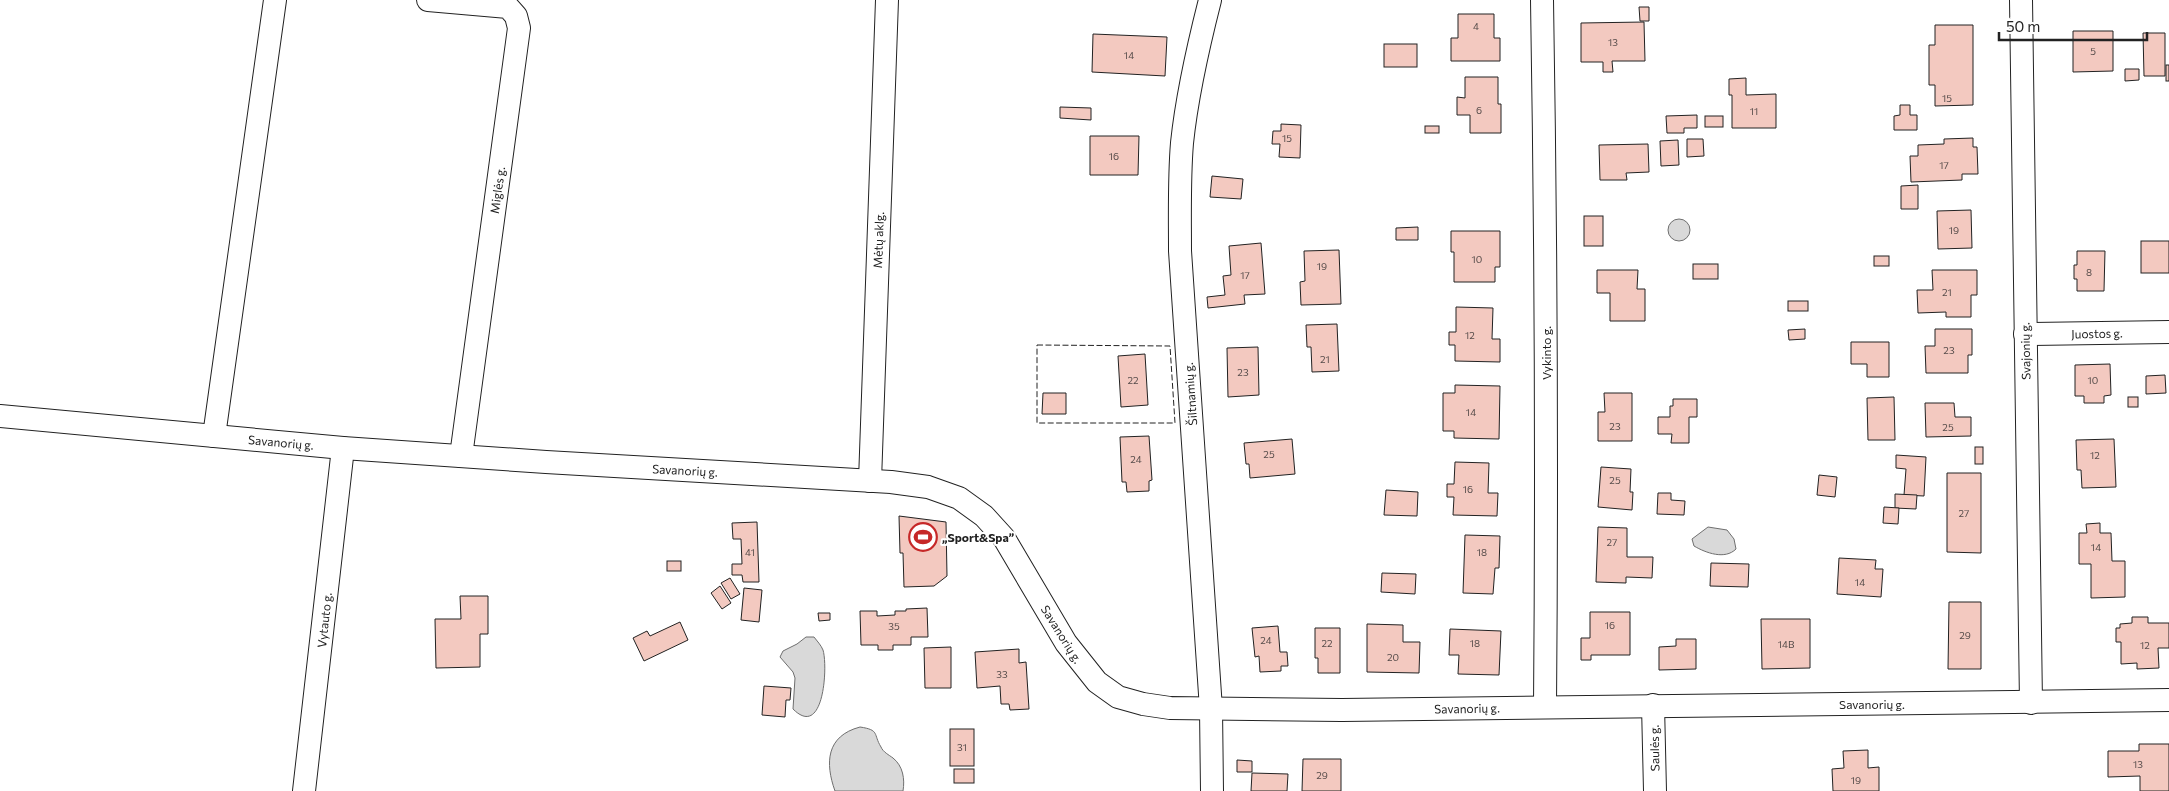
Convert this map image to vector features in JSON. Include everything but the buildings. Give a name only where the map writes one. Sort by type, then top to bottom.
[{"type":"street","points":[[214,436],[275,0]]},
{"type":"street","name":"Miglės g.","points":[[428,0],[508,7],[516,16],[519,28],[461,456]]},
{"type":"street","name":"Mėtų aklg.","points":[[870,481],[887,0]]},
{"type":"street","name":"Šiltnamių g.","points":[[1210,0],[1198,46],[1182,143],[1180,251],[1211,709],[1212,791]]},
{"type":"street","name":"Vykinto g.","points":[[1542,0],[1546,240],[1545,707]]},
{"type":"street","name":"Svajonių g.","points":[[2020,0],[2030,703]]},
{"type":"street","name":"Juostos g.","points":[[2025,334],[2169,332]]},
{"type":"street","name":"Savanorių g.","points":[[0,416],[343,448],[870,481],[928,487],[959,498],[984,516],[1004,538],[1066,643],[1097,682],[1118,696],[1143,704],[1170,708],[1342,710],[2169,700]]},
{"type":"street","name":"Vytauto g.","points":[[304,791],[343,448]]},
{"type":"street","name":"Saulės g.","points":[[1653,705],[1655,791]]},
{"type":"shaded area","points":[[1679,219],[1687,222],[1690,230],[1687,238],[1679,241],[1671,238],[1668,230],[1671,222]]},
{"type":"shaded area","points":[[1708,527],[1727,530],[1734,539],[1736,549],[1721,555],[1704,551],[1694,546],[1692,539]]},
{"type":"shaded area","points":[[806,637],[814,637],[822,648],[825,670],[824,684],[817,708],[811,715],[803,716],[793,709],[795,678],[793,672],[780,657],[783,651]]},
{"type":"shaded area","points":[[860,727],[873,731],[883,750],[899,765],[904,782],[903,791],[835,791],[830,770],[831,752],[840,737]]},
{"type":"fence","points":[[1037,345],[1170,346],[1175,423],[1037,423],[1037,345]]},
{"type":"place","name":"„Sport&Spa”","points":[[923,537]]}]
